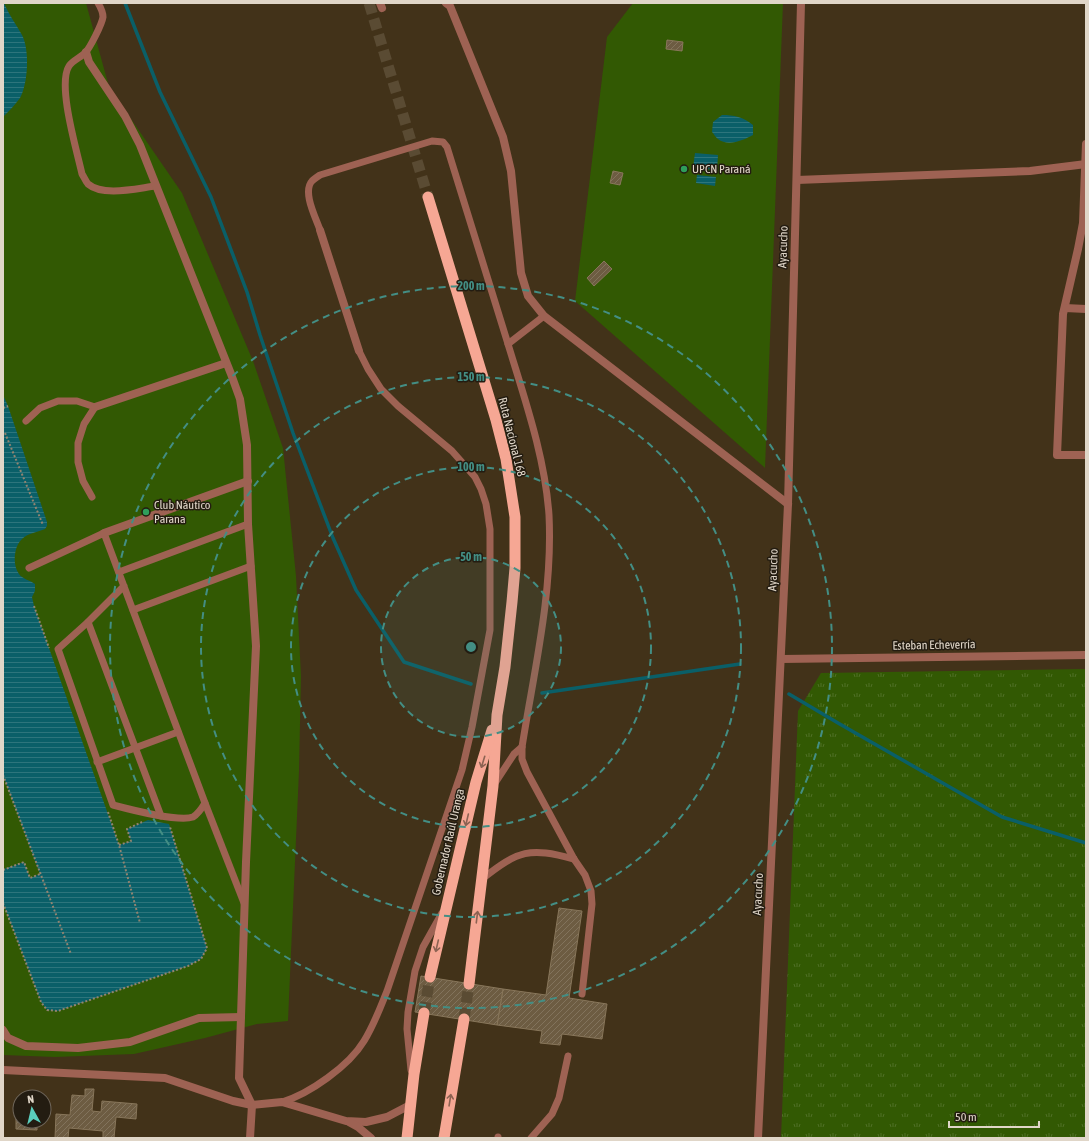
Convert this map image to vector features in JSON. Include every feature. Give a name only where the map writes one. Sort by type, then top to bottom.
[{"type":"highway","name":"Ruta Nacional 168","points":[[428,197],[496,420],[506,459],[512,495],[515,525],[515,568],[504,668]]},
{"type":"highway","name":"Gobernador Raúl Uranga","points":[[469,984],[493,786],[497,715],[504,668]]},
{"type":"highway","name":"Gobernador Raúl Uranga","points":[[430,978],[476,782],[497,715]]},
{"type":"highway","points":[[407,1138],[413,1082],[424,1013]]},
{"type":"highway","points":[[444,1138],[464,1019]]},
{"type":"street","points":[[446,3],[450,6],[503,137],[511,171],[521,273],[528,296],[544,316],[788,504]]},
{"type":"street","name":"Ayacucho","points":[[758,1138],[788,504],[801,3]]},
{"type":"street","points":[[86,52],[89,62],[125,116],[140,145],[240,399],[247,445],[248,524],[256,646],[244,905],[239,1078],[252,1105],[250,1138]]},
{"type":"street","points":[[1086,144],[1083,223],[1063,314],[1057,454],[1086,455]]},
{"type":"street","points":[[797,180],[1030,171],[1085,164]]},
{"type":"street","points":[[320,230],[359,351]]},
{"type":"street","points":[[1065,308],[1086,308]]},
{"type":"street","points":[[95,407],[226,363]]},
{"type":"street","points":[[104,533],[248,481]]},
{"type":"street","name":"Esteban Echeverría","points":[[781,659],[1086,655]]},
{"type":"street","points":[[3,1030],[8,1038],[26,1046],[78,1048],[130,1042],[199,1018],[241,1017]]},
{"type":"street","points":[[3,1070],[165,1078],[233,1101],[252,1105],[282,1102],[346,1121],[358,1127],[371,1138]]},
{"type":"street","points":[[346,1121],[366,1122],[387,1117],[410,1105]]},
{"type":"lane","points":[[98,3],[103,18],[86,52],[69,66],[65,78],[65,96],[82,174],[88,184],[98,190],[109,192],[156,186]]},
{"type":"lane","points":[[320,230],[309,198],[308,191],[312,180],[320,175],[432,140],[444,142],[447,147],[531,418],[538,446],[549,514],[547,585],[522,747],[522,759],[527,772],[574,859],[585,875],[592,891],[592,904],[582,994]]},
{"type":"lane","points":[[508,344],[544,316]]},
{"type":"lane","points":[[282,1102],[294,1098],[312,1088],[352,1057],[364,1042],[373,1024],[387,991],[462,770],[490,630],[490,529],[486,504],[481,489],[475,477],[452,450],[398,406],[381,389],[368,369],[359,351]]},
{"type":"lane","points":[[26,421],[40,408],[58,401],[77,401],[95,407],[84,424],[78,443],[78,462],[82,481],[92,497]]},
{"type":"lane","points":[[119,572],[248,524]]},
{"type":"lane","points":[[29,568],[104,533],[244,905]]},
{"type":"lane","points":[[133,610],[251,566]]},
{"type":"lane","points":[[124,586],[58,649],[113,805],[161,816],[186,818],[193,817],[200,811],[205,803]]},
{"type":"lane","points":[[88,622],[161,816]]},
{"type":"lane","points":[[97,762],[178,732]]},
{"type":"lane","points":[[493,786],[514,754],[522,747]]},
{"type":"lane","points":[[482,879],[504,862],[524,853],[539,852],[574,859]]},
{"type":"lane","points":[[413,1082],[406,1029],[415,971],[424,947],[447,904]]},
{"type":"lane","points":[[531,1138],[552,1114],[559,1098],[568,1056]]},
{"type":"path","points":[[3,408],[8,406]]},
{"type":"path","points":[[5,433],[43,525]]},
{"type":"path","points":[[3,775],[71,954]]},
{"type":"path","points":[[119,845],[131,841],[127,829],[148,820]]},
{"type":"path","points":[[3,903],[42,1002],[47,1010],[58,1011],[188,966],[200,959],[207,948],[169,824]]},
{"type":"path","points":[[3,870],[24,862],[30,878],[40,874]]},
{"type":"green space","name":"Club Náutico Parana","points":[[3,3],[86,3],[109,87],[182,193],[253,361],[283,448],[296,576],[301,676],[299,771],[288,1021],[257,1024],[205,1038],[134,1054],[55,1057],[3,1055]]},
{"type":"green space","name":"UPCN Paraná","points":[[633,3],[783,3],[765,468],[575,301],[607,37]]},
{"type":"green space","points":[[1086,669],[1086,1138],[781,1138],[798,711],[821,673]]},
{"type":"water","points":[[3,3],[25,41],[27,67],[23,92],[14,106],[3,117]]},
{"type":"water","points":[[722,115],[730,115],[746,120],[753,125],[753,135],[741,141],[731,143],[716,138],[712,132],[713,122]]},
{"type":"water","points":[[695,153],[718,155],[717,170],[693,168]]},
{"type":"water","points":[[697,175],[716,177],[715,186],[696,183]]},
{"type":"water","points":[[3,395],[47,522],[45,529],[27,535],[19,542],[15,556],[15,566],[22,577],[35,584],[35,591],[32,597],[34,606],[119,845],[131,841],[127,829],[148,820],[169,824],[207,948],[201,959],[188,966],[58,1011],[47,1010],[41,1002],[3,903],[4,869],[24,862],[30,878],[40,874],[3,775]]},
{"type":"building","points":[[667,40],[683,42],[682,51],[666,49]]},
{"type":"building","points":[[613,171],[623,173],[620,185],[610,183]]},
{"type":"building","points":[[604,261],[612,269],[594,286],[587,278]]},
{"type":"building","points":[[559,908],[582,911],[569,998],[607,1004],[602,1039],[562,1034],[560,1045],[540,1043],[542,1031],[497,1025],[503,989],[546,995]]},
{"type":"building","points":[[421,976],[503,989],[497,1025],[415,1012]]},
{"type":"building","points":[[85,1089],[94,1089],[92,1111],[101,1112],[102,1101],[137,1104],[136,1119],[116,1117],[114,1138],[103,1138],[103,1131],[69,1128],[68,1138],[55,1138],[56,1114],[70,1115],[72,1095],[85,1096]]},
{"type":"building","points":[[16,1129],[37,1129],[37,1130]]},
{"type":"waterway","points":[[125,3],[160,92],[211,197],[247,292],[293,433],[333,538],[356,590],[404,662],[471,684]]},
{"type":"waterway","points":[[542,693],[740,664]]},
{"type":"waterway","points":[[789,694],[1002,817],[1086,843]]},
{"type":"tunnel","points":[[369,3],[428,197]]},
{"type":"tunnel","points":[[424,1013],[430,977]]},
{"type":"tunnel","points":[[464,1019],[469,984]]},
{"type":"place","name":"UPCN Paraná","points":[[684,169]]},
{"type":"place","name":"Club Náutico Parana","points":[[146,512]]}]
